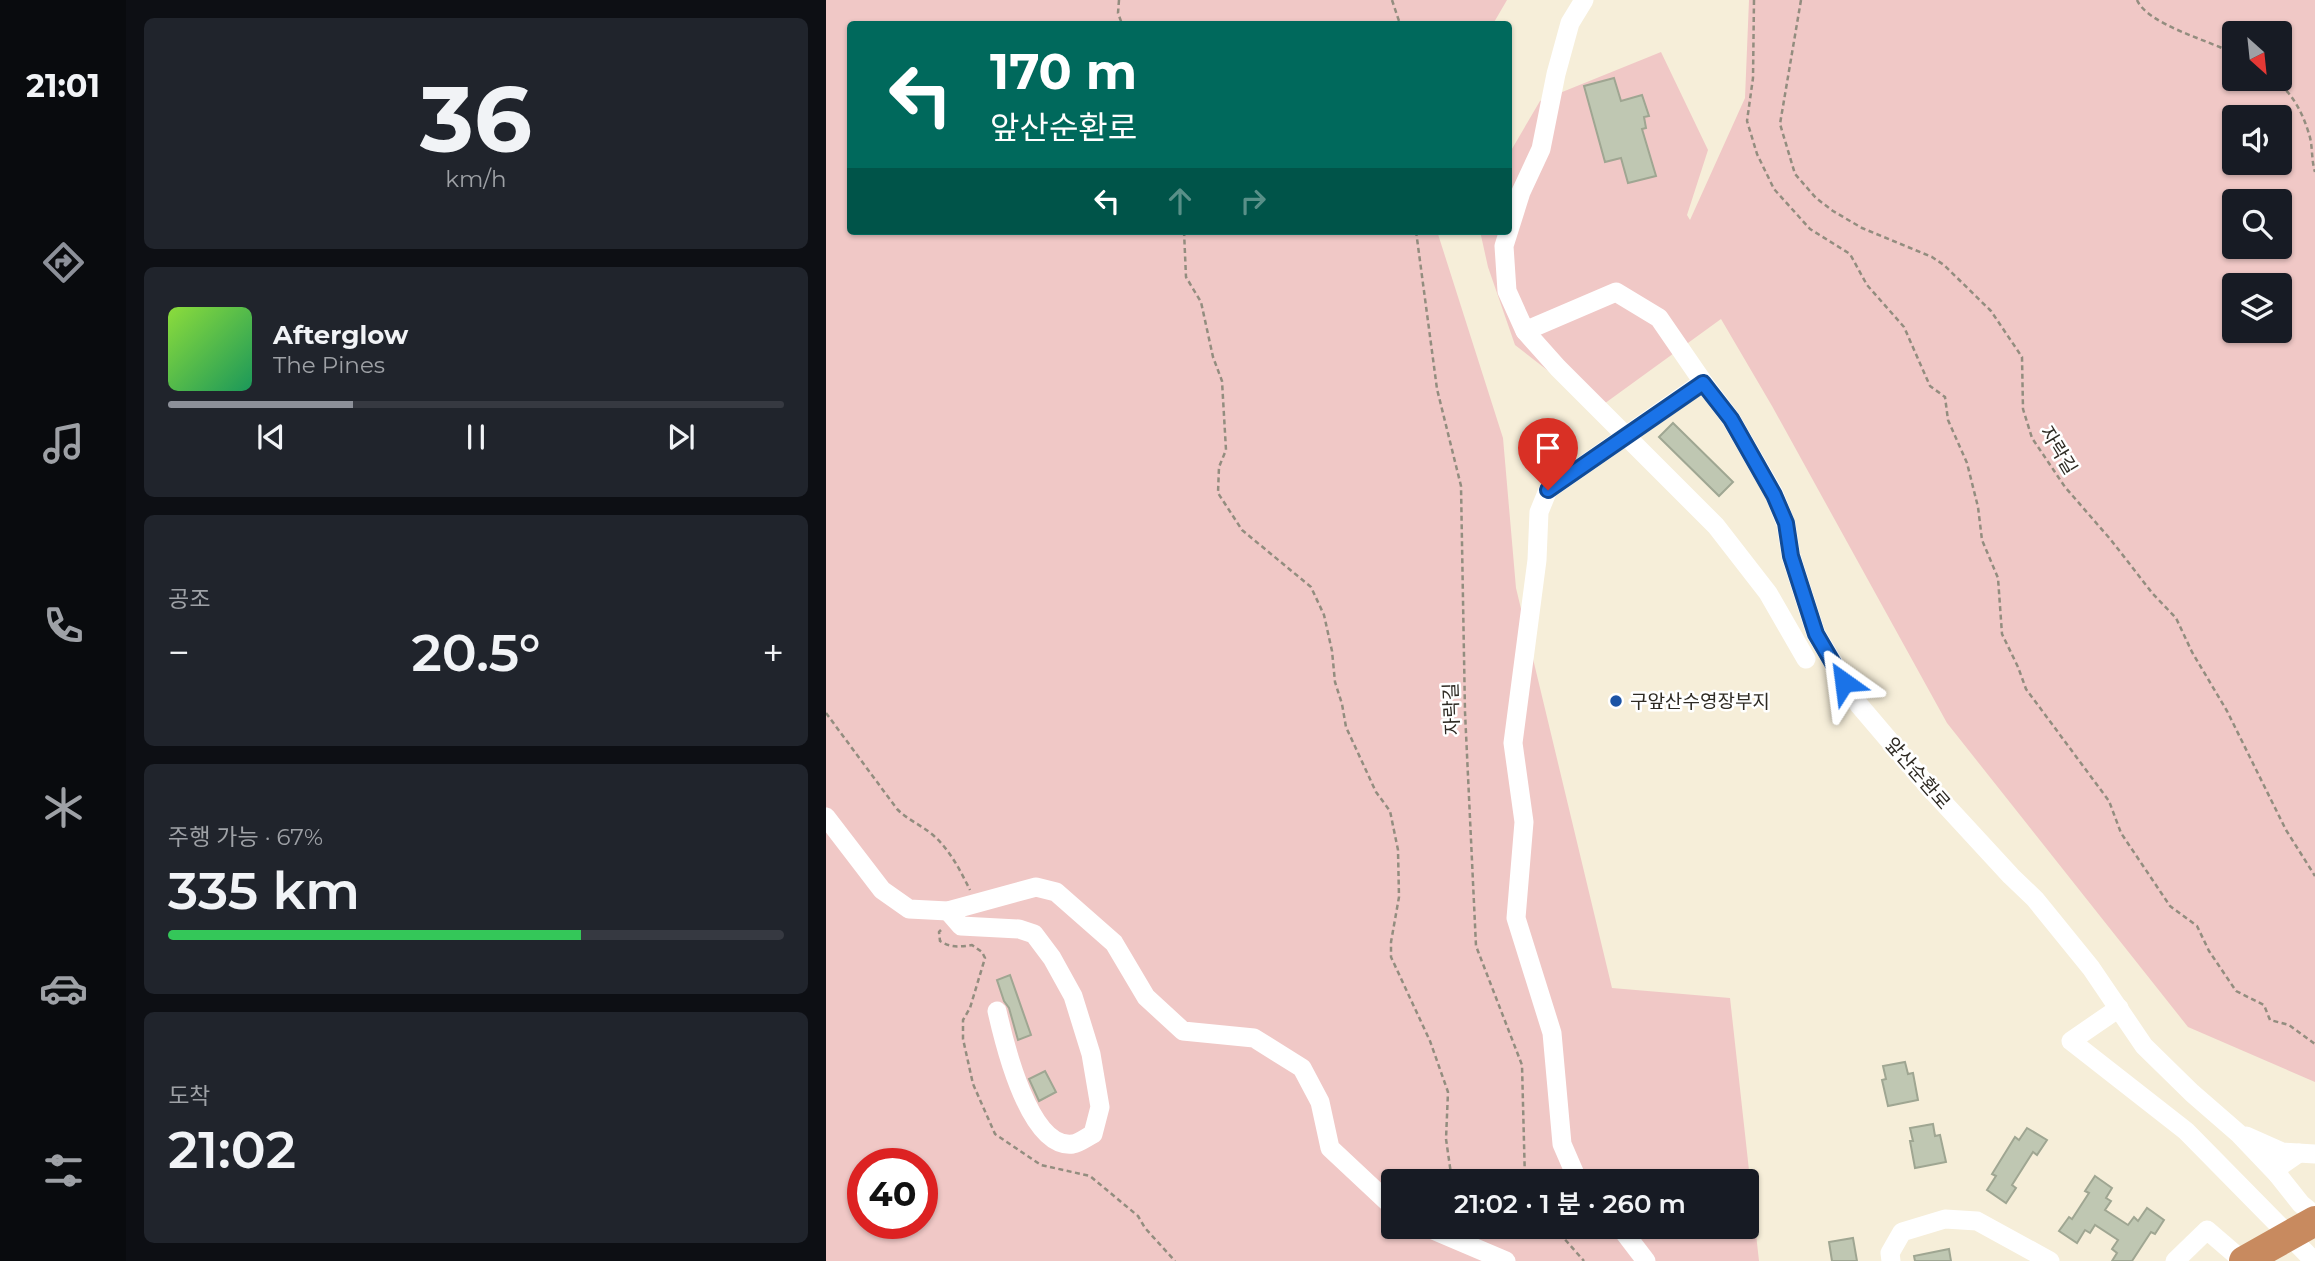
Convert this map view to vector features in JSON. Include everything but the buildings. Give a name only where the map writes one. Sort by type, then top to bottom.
[{"type":"highway","points":[[2244,1261],[2315,1221]]},
{"type":"highway","points":[[2279,1261],[2315,1241]]},
{"type":"street","points":[[1512,221],[1521,192],[1541,149],[1556,74],[1570,23],[1584,0]]},
{"type":"street","points":[[1507,235],[1504,246],[1507,291],[1525,331],[1558,369],[1716,526],[1768,593],[1806,659]]},
{"type":"street","name":"앞산순환로","points":[[1525,331],[1616,292],[1659,318],[1731,419],[1774,495],[1786,523],[1791,556],[1816,634],[1859,705],[1928,786],[2035,899],[2091,968],[2144,1046],[2238,1133],[2301,1204],[2315,1214]]},
{"type":"street","points":[[1573,1169],[1562,1144],[1552,1033],[1516,918],[1524,822],[1513,743],[1537,561],[1539,512],[1548,490],[1703,383]]},
{"type":"street","points":[[826,817],[882,890],[909,909],[948,911],[1036,887],[1056,892],[1114,943],[1146,997],[1183,1031],[1254,1038],[1302,1068],[1320,1102],[1330,1148],[1381,1197]]},
{"type":"street","points":[[948,911],[961,926],[1019,929],[1034,934],[1052,958],[1073,996],[1091,1054],[1100,1107],[1093,1134],[1073,1144],[1053,1139],[1041,1127],[1008,1059],[997,1011]]},
{"type":"street","points":[[2119,1008],[2071,1041],[2186,1131],[2314,1261]]},
{"type":"street","points":[[2238,1133],[2283,1152],[2307,1153]]},
{"type":"street","points":[[2278,1175],[2280,1166],[2307,1153]]},
{"type":"street","points":[[2272,1217],[2315,1234]]},
{"type":"street","points":[[1891,1261],[1890,1253],[1902,1232],[1945,1219],[1977,1221],[2050,1261]]},
{"type":"street","points":[[2175,1261],[2207,1230],[2244,1261]]},
{"type":"street","points":[[1454,1239],[1506,1261]]},
{"type":"street","points":[[1629,1239],[1646,1261]]},
{"type":"path","points":[[1119,0],[1118,13],[1121,21]]},
{"type":"path","points":[[1392,0],[1399,21]]},
{"type":"path","points":[[1754,0],[1751,55],[1753,78],[1747,121],[1757,154],[1774,189],[1810,229],[1850,254],[1867,285],[1904,327],[1930,386],[1945,397],[1948,420],[1967,463],[1978,507],[1982,540],[1998,578],[2002,634],[2026,689],[2109,801],[2121,833],[2170,906],[2197,926],[2209,951],[2236,991],[2264,1005],[2270,1020],[2289,1025],[2315,1044]]},
{"type":"path","name":"자락길","points":[[1801,0],[1780,124],[1796,174],[1816,198],[1833,211],[1862,228],[1932,257],[1944,265],[1991,311],[2022,357],[2023,409],[2032,438],[2065,487],[2176,618],[2287,830],[2315,876]]},
{"type":"path","points":[[2137,0],[2141,9],[2222,48]]},
{"type":"path","points":[[2287,91],[2300,109],[2309,134],[2315,172]]},
{"type":"path","points":[[1184,235],[1186,277],[1201,302],[1213,357],[1222,381],[1226,450],[1219,467],[1218,492],[1242,530],[1311,587],[1324,615],[1335,682],[1346,727],[1376,792],[1390,811],[1398,850],[1399,897],[1391,957],[1430,1041],[1448,1092],[1446,1139],[1450,1169]]},
{"type":"path","name":"자락길","points":[[1417,235],[1437,389],[1461,486],[1465,712],[1476,946],[1522,1065],[1525,1169]]},
{"type":"path","points":[[826,713],[897,809],[907,820],[934,836],[955,859],[977,903]]},
{"type":"path","points":[[1565,1239],[1584,1261]]},
{"type":"shaded area","points":[[826,0],[1507,0],[1495,21],[847,21],[847,235],[1438,235],[1503,438],[1516,588],[1612,988],[1730,998],[1749,1169],[1381,1169],[1381,1239],[1757,1239],[1759,1261],[826,1261]]},
{"type":"shaded area","points":[[1749,0],[2315,0],[2315,1082],[2188,1027],[1947,723],[1721,319],[1597,409],[1515,345],[1488,267],[1481,235],[1512,235],[1512,149],[1540,101],[1661,52],[1708,150],[1687,215],[1690,220],[1745,98]]},
{"type":"place","name":"구앞산수영장부지","points":[[1616,701]]},
{"type":"route","points":[[1548,490],[1703,383],[1731,419],[1774,495],[1786,523],[1791,556],[1816,634],[1844,682]]}]
